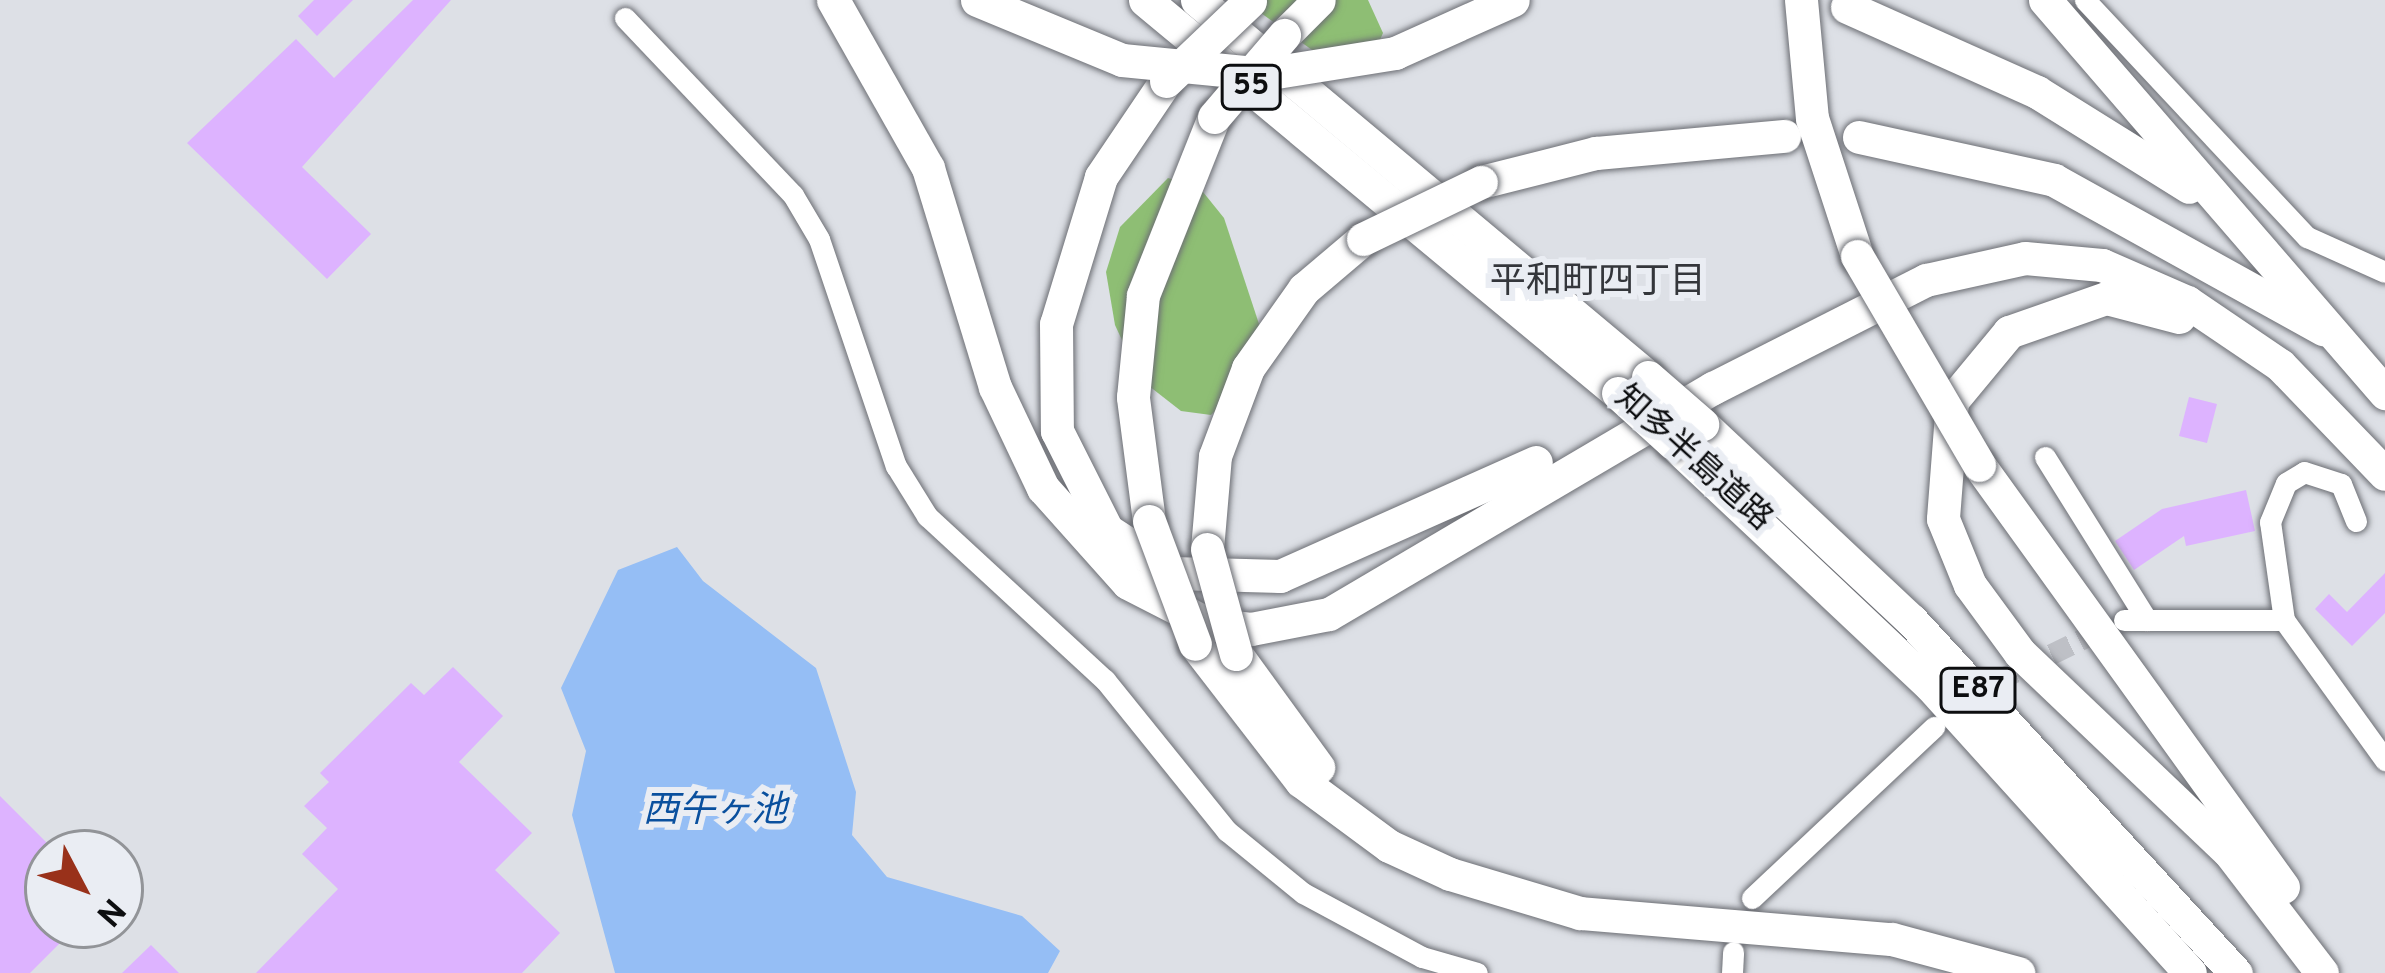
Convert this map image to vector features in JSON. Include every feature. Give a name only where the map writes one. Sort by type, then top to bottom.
[{"type":"highway","points":[[832,0],[928,168],[995,387],[1043,488],[1096,557],[1165,605],[1251,629],[1329,614],[1713,388],[1925,280],[2060,257],[2187,302],[2279,365],[2297,392]]},
{"type":"highway","points":[[977,0],[1122,60],[1264,74],[1395,53],[1513,0]]},
{"type":"highway","name":"知多半島道路","points":[[1144,0],[1368,161],[1702,424],[1944,654],[2236,973]]},
{"type":"highway","name":"知多半島道路","points":[[1197,0],[1368,161],[1406,214],[1618,393],[1943,699],[2190,973]]},
{"type":"highway","points":[[1251,0],[1165,82],[1080,227],[1052,362],[1057,431],[1077,489],[1146,561],[1225,581],[1314,568],[1689,388],[1713,388]]},
{"type":"highway","points":[[1319,0],[1214,117],[1143,295],[1133,397],[1149,521],[1195,644],[1301,781],[1389,846],[1450,874],[1580,914],[1892,939],[2018,973]]},
{"type":"highway","points":[[1801,0],[1812,118],[1857,256],[1979,465],[2345,973]]},
{"type":"highway","points":[[2045,0],[2204,192],[2312,298],[2323,328]]},
{"type":"highway","points":[[1847,7],[2037,92],[2204,192]]},
{"type":"highway","points":[[1450,874],[1297,747],[1236,654],[1207,549],[1215,456],[1248,368],[1304,289],[1363,239],[1406,214],[1481,182],[1596,153],[1784,136]]},
{"type":"highway","points":[[1858,137],[2054,180],[2323,328],[2385,393]]},
{"type":"highway","points":[[2322,973],[2230,853],[2006,636],[1954,553],[1938,484],[1952,401],[1973,369],[2009,332],[2070,303],[2150,304],[2297,392],[2385,474]]},
{"type":"street","points":[[2085,0],[2308,237],[2385,272]]},
{"type":"street","points":[[625,18],[793,195],[819,239],[896,466],[927,516],[1100,675],[1227,831],[1303,893],[1421,957],[1477,973]]},
{"type":"street","points":[[2045,458],[2136,620],[2284,620]]},
{"type":"street","points":[[2356,521],[2341,484],[2304,472],[2286,483],[2270,522],[2284,620],[2385,760]]},
{"type":"street","points":[[1752,898],[1934,727]]},
{"type":"green space","points":[[1243,0],[1368,0],[1383,33],[1371,60],[1312,50]]},
{"type":"green space","points":[[1168,178],[1199,187],[1224,218],[1261,330],[1247,380],[1211,415],[1181,411],[1140,379],[1115,325],[1106,272],[1120,227]]},
{"type":"water","name":"西午ヶ池","points":[[677,547],[703,581],[816,668],[856,792],[852,835],[887,877],[1022,916],[1060,951],[1048,973],[615,973],[572,815],[586,751],[561,688],[618,570]]},
{"type":"building","points":[[314,0],[353,0],[317,36],[298,16]]},
{"type":"building","points":[[413,0],[451,0],[302,167],[371,234],[327,279],[187,143],[296,39],[334,78]]},
{"type":"building","points":[[2189,397],[2217,404],[2207,443],[2179,436]]},
{"type":"building","points":[[2246,490],[2255,531],[2186,546],[2184,536],[2134,570],[2115,541],[2162,509]]},
{"type":"building","points":[[2385,573],[2385,613],[2352,646],[2315,609],[2329,594],[2347,612]]},
{"type":"building","points":[[453,667],[503,716],[459,762],[532,833],[495,870],[560,933],[522,973],[256,973],[338,889],[302,854],[327,828],[304,806],[329,782],[320,773],[411,683],[424,695]]},
{"type":"building","points":[[0,796],[33,829],[24,829],[24,949],[54,949],[30,973],[0,973]]},
{"type":"building","points":[[151,945],[179,973],[122,973]]},
{"type":"tunnel","points":[[1968,695],[2107,627]]},
{"type":"district","name":"平和町四丁目","points":[[1598,284]]}]
